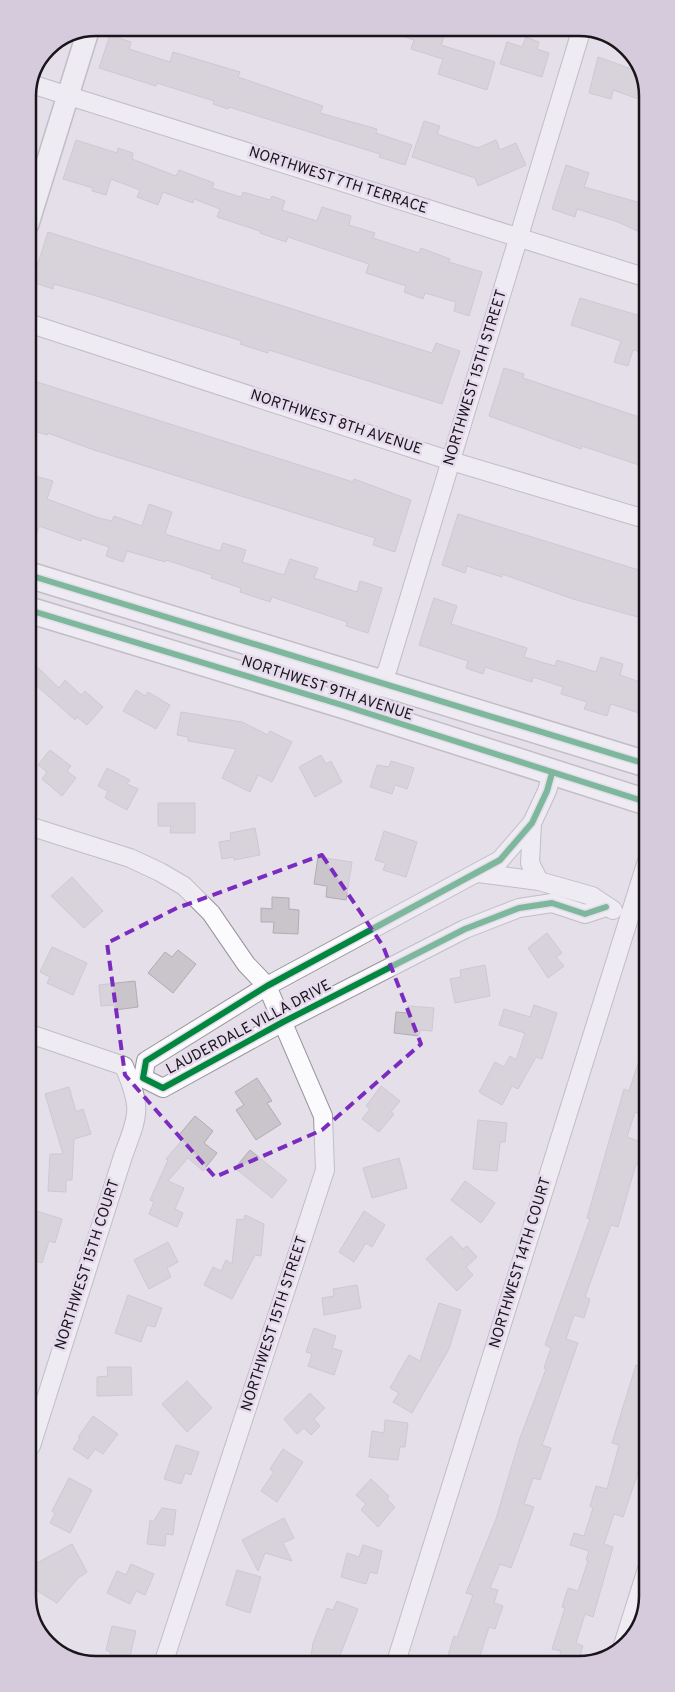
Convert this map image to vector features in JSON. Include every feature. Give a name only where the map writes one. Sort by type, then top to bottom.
[{"type":"main road","name":"NORTHWEST 9TH AVENUE","points":[[36,577],[639,762]]},
{"type":"main road","name":"NORTHWEST 9TH AVENUE","points":[[36,612],[639,800]]},
{"type":"street","name":"NORTHWEST 15TH STREET","points":[[382,684],[520,238],[580,36]]},
{"type":"street","points":[[36,198],[86,37]]},
{"type":"street","name":"NORTHWEST 7TH TERRACE","points":[[37,86],[639,275]]},
{"type":"street","name":"NORTHWEST 8TH AVENUE","points":[[36,325],[451,461],[639,517]]},
{"type":"street","points":[[342,706],[362,700],[382,684]]},
{"type":"street","name":"LAUDERDALE VILLA DRIVE","points":[[552,773],[547,791],[532,823],[500,860],[267,986],[146,1061],[137,1081],[163,1088],[283,1022],[465,929],[519,908],[552,903],[585,914],[606,907]]},
{"type":"street","name":"LAUDERDALE VILLA DRIVE","points":[[532,823],[530,863],[539,881]]},
{"type":"street","name":"NORTHWEST 15TH STREET","points":[[36,828],[130,858],[160,872],[184,886],[211,913],[246,964],[267,986],[323,1116],[325,1170],[166,1656]]},
{"type":"street","points":[[478,872],[539,881],[592,896],[606,907],[629,917]]},
{"type":"street","name":"NORTHWEST 14TH COURT","points":[[398,1656],[639,886]]},
{"type":"street","points":[[36,1036],[124,1066],[137,1081]]},
{"type":"street","name":"NORTHWEST 15TH COURT","points":[[36,1430],[123,1156],[137,1119],[137,1081]]},
{"type":"street","points":[[627,1631],[639,1594]]},
{"type":"highlighted area","points":[[322,855],[383,946],[421,1044],[322,1130],[215,1177],[125,1075],[107,943],[177,908]]},
{"type":"building","points":[[110,36],[113,36],[131,42],[129,49],[170,62],[173,52],[240,72],[238,77],[323,106],[320,113],[377,129],[376,133],[412,145],[405,165],[379,157],[380,154],[229,107],[228,109],[213,104],[214,101],[157,83],[156,86],[99,68]]},
{"type":"building","points":[[402,36],[444,36],[441,45],[495,62],[487,90],[438,74],[443,59],[411,49],[414,40]]},
{"type":"building","points":[[526,37],[539,42],[537,49],[549,53],[542,77],[500,64],[507,42],[522,47]]},
{"type":"building","points":[[598,57],[633,69],[638,85],[639,99],[613,90],[611,99],[589,93]]},
{"type":"building","points":[[424,121],[440,126],[437,134],[478,148],[496,140],[500,150],[516,143],[526,165],[478,186],[475,178],[412,157]]},
{"type":"building","points":[[76,140],[117,153],[118,148],[133,153],[132,159],[176,176],[179,170],[214,183],[212,188],[241,197],[243,192],[270,200],[272,196],[285,201],[282,210],[317,221],[322,207],[351,216],[349,225],[375,233],[373,238],[419,253],[421,248],[450,259],[449,262],[482,272],[469,316],[454,311],[456,302],[425,293],[423,299],[404,292],[406,286],[366,273],[369,264],[288,237],[286,242],[260,233],[260,231],[217,217],[220,209],[194,199],[193,203],[163,192],[158,205],[137,197],[140,190],[111,179],[106,195],[92,191],[93,188],[63,179]]},
{"type":"building","points":[[566,165],[589,173],[584,187],[639,202],[639,232],[618,222],[577,209],[575,217],[552,209]]},
{"type":"building","points":[[48,232],[432,353],[436,343],[460,351],[442,404],[269,350],[268,353],[240,344],[242,341],[90,294],[54,284],[53,289],[36,283],[36,270]]},
{"type":"building","points":[[580,298],[639,316],[639,352],[633,350],[628,366],[614,362],[621,341],[571,325]]},
{"type":"building","points":[[504,368],[524,374],[523,378],[639,417],[639,465],[582,446],[581,449],[489,416]]},
{"type":"building","points":[[36,382],[353,482],[354,479],[411,500],[395,552],[373,545],[375,538],[91,449],[48,433],[47,435],[36,432]]},
{"type":"building","points":[[36,476],[53,481],[47,499],[99,518],[112,521],[114,516],[142,526],[149,504],[172,512],[165,534],[220,551],[223,543],[246,550],[242,562],[284,575],[290,559],[318,568],[314,578],[357,592],[360,581],[382,588],[368,633],[346,626],[347,622],[272,597],[270,602],[240,592],[241,588],[211,578],[212,575],[166,560],[165,562],[127,551],[123,562],[106,556],[109,547],[82,538],[81,541],[39,526],[36,536]]},
{"type":"building","points":[[458,514],[639,570],[639,617],[573,599],[502,574],[502,577],[467,566],[465,573],[442,565]]},
{"type":"building","points":[[434,598],[457,606],[451,624],[527,648],[524,657],[555,666],[557,660],[596,672],[601,657],[623,664],[620,675],[639,682],[639,713],[611,704],[607,716],[584,709],[587,702],[561,694],[563,687],[533,677],[532,682],[485,667],[483,674],[466,668],[468,661],[419,645]]},
{"type":"building","points":[[36,666],[59,688],[65,680],[81,695],[85,691],[103,707],[87,725],[77,717],[75,720],[37,686],[36,687]]},
{"type":"building","points":[[136,690],[145,696],[148,692],[170,705],[156,729],[123,711]]},
{"type":"building","points":[[181,712],[242,722],[268,735],[270,731],[292,742],[272,782],[258,775],[250,792],[222,778],[236,749],[188,741],[188,737],[177,735]]},
{"type":"building","points":[[50,750],[71,766],[67,771],[76,778],[62,796],[42,779],[47,772],[38,765]]},
{"type":"building","points":[[321,755],[326,764],[331,761],[342,782],[315,797],[299,767]]},
{"type":"building","points":[[391,761],[414,768],[407,789],[395,785],[392,794],[370,787],[377,765],[389,767]]},
{"type":"building","points":[[107,768],[130,780],[127,784],[138,789],[127,810],[105,798],[108,791],[98,786]]},
{"type":"building","points":[[158,803],[195,803],[195,833],[170,833],[171,826],[158,826]]},
{"type":"building","points":[[255,828],[260,855],[234,860],[234,857],[222,859],[219,842],[231,840],[230,833]]},
{"type":"building","points":[[384,831],[417,842],[406,877],[383,870],[386,863],[375,860]]},
{"type":"building","points":[[318,857],[352,862],[346,900],[326,897],[327,886],[314,884]]},
{"type":"building","points":[[72,877],[103,911],[84,928],[51,896]]},
{"type":"building","points":[[272,897],[289,898],[289,909],[299,910],[298,934],[273,933],[274,922],[261,922],[261,908],[272,909]]},
{"type":"building","points":[[547,933],[562,953],[556,957],[564,966],[548,978],[528,948]]},
{"type":"building","points":[[52,947],[87,963],[73,995],[47,983],[50,977],[40,972]]},
{"type":"building","points":[[178,950],[196,964],[173,993],[148,973],[165,952],[172,957]]},
{"type":"building","points":[[485,965],[490,996],[455,1003],[450,979],[461,977],[460,970]]},
{"type":"building","points":[[135,981],[138,1007],[115,1010],[114,1005],[101,1006],[99,985]]},
{"type":"building","points":[[534,1005],[557,1013],[550,1035],[542,1059],[536,1057],[518,1089],[512,1086],[502,1105],[479,1092],[495,1062],[504,1067],[510,1056],[516,1060],[525,1033],[499,1025],[504,1009],[530,1017]]},
{"type":"building","points":[[408,1006],[434,1008],[432,1031],[420,1030],[419,1036],[394,1033],[396,1012],[407,1013]]},
{"type":"building","points":[[639,1061],[639,1113],[635,1112],[627,1137],[639,1141],[639,1165],[636,1164],[618,1227],[611,1225],[585,1297],[590,1299],[584,1318],[574,1315],[566,1339],[578,1343],[542,1445],[551,1448],[540,1480],[533,1478],[524,1504],[534,1507],[511,1568],[500,1564],[490,1588],[498,1590],[494,1603],[503,1606],[495,1629],[489,1627],[480,1656],[448,1656],[454,1636],[457,1638],[473,1595],[466,1593],[496,1519],[520,1438],[546,1369],[544,1368],[551,1348],[545,1345],[590,1219],[587,1218],[624,1089],[629,1091]]},
{"type":"building","points":[[257,1078],[272,1101],[267,1103],[281,1124],[256,1140],[236,1110],[244,1105],[235,1092]]},
{"type":"building","points":[[381,1086],[400,1101],[391,1112],[394,1114],[379,1132],[362,1119],[370,1109],[366,1106]]},
{"type":"building","points":[[69,1087],[76,1112],[83,1109],[91,1134],[74,1139],[72,1180],[66,1180],[66,1192],[48,1191],[50,1154],[63,1154],[45,1094]]},
{"type":"building","points":[[195,1116],[213,1131],[204,1143],[217,1153],[203,1171],[188,1158],[168,1181],[184,1188],[175,1209],[183,1213],[177,1227],[149,1214],[154,1202],[150,1200],[168,1160],[166,1159],[183,1139],[179,1135]]},
{"type":"building","points":[[478,1120],[507,1123],[505,1142],[500,1142],[497,1171],[473,1169]]},
{"type":"building","points":[[250,1150],[287,1180],[272,1198],[235,1168]]},
{"type":"building","points":[[399,1158],[407,1188],[372,1198],[363,1168]]},
{"type":"building","points":[[465,1181],[495,1203],[481,1223],[451,1200]]},
{"type":"building","points":[[36,1211],[62,1219],[55,1243],[49,1241],[42,1263],[36,1261]]},
{"type":"building","points":[[364,1211],[385,1225],[372,1247],[366,1243],[354,1262],[339,1252]]},
{"type":"building","points":[[245,1215],[264,1224],[261,1256],[255,1255],[232,1299],[204,1285],[213,1267],[221,1271],[226,1260],[232,1264],[237,1219],[244,1220]]},
{"type":"building","points":[[451,1236],[463,1249],[467,1246],[477,1257],[466,1267],[473,1275],[457,1291],[426,1259]]},
{"type":"building","points":[[168,1242],[178,1262],[167,1268],[171,1277],[149,1289],[134,1260]]},
{"type":"building","points":[[357,1285],[361,1308],[324,1315],[322,1298],[334,1296],[333,1289]]},
{"type":"building","points":[[128,1295],[162,1308],[155,1327],[147,1325],[141,1342],[115,1333]]},
{"type":"building","points":[[439,1303],[461,1310],[449,1349],[412,1413],[393,1402],[399,1393],[390,1388],[409,1355],[420,1361]]},
{"type":"building","points":[[314,1328],[336,1336],[332,1348],[342,1351],[334,1375],[308,1366],[312,1354],[306,1352]]},
{"type":"building","points":[[636,1365],[639,1366],[639,1470],[623,1517],[614,1514],[604,1544],[613,1547],[593,1617],[585,1614],[576,1643],[583,1646],[580,1656],[560,1656],[561,1651],[552,1649],[565,1608],[562,1607],[568,1588],[578,1591],[588,1561],[586,1560],[589,1551],[570,1545],[574,1533],[584,1536],[593,1508],[590,1506],[596,1486],[607,1489],[619,1445],[612,1443]]},
{"type":"building","points":[[107,1367],[131,1367],[132,1395],[97,1396],[97,1377],[108,1376]]},
{"type":"building","points":[[187,1381],[212,1408],[187,1432],[162,1404]]},
{"type":"building","points":[[310,1393],[325,1408],[314,1419],[320,1426],[311,1435],[304,1428],[297,1434],[284,1419]]},
{"type":"building","points":[[93,1416],[118,1434],[103,1454],[95,1449],[88,1459],[73,1449],[80,1438],[78,1437]]},
{"type":"building","points":[[385,1420],[408,1423],[405,1447],[400,1447],[398,1460],[369,1457],[372,1431],[384,1433]]},
{"type":"building","points":[[176,1445],[199,1452],[191,1475],[185,1473],[181,1484],[164,1479]]},
{"type":"building","points":[[283,1449],[303,1462],[277,1502],[261,1491],[274,1472],[270,1469]]},
{"type":"building","points":[[69,1478],[92,1490],[70,1533],[50,1523],[55,1513],[52,1511]]},
{"type":"building","points":[[371,1479],[389,1496],[387,1499],[395,1507],[378,1527],[361,1510],[366,1504],[356,1495]]},
{"type":"building","points":[[162,1508],[176,1510],[173,1535],[166,1534],[165,1546],[147,1544],[150,1520],[153,1522]]},
{"type":"building","points":[[284,1518],[294,1538],[283,1543],[292,1561],[265,1553],[258,1571],[242,1540]]},
{"type":"building","points":[[72,1544],[87,1572],[78,1578],[57,1603],[36,1590],[37,1563]]},
{"type":"building","points":[[363,1545],[382,1551],[377,1574],[370,1572],[366,1584],[341,1577],[347,1553],[359,1557]]},
{"type":"building","points":[[131,1564],[154,1574],[145,1595],[136,1591],[130,1604],[107,1593],[117,1571],[126,1575]]},
{"type":"building","points":[[237,1570],[261,1577],[250,1613],[226,1605]]},
{"type":"building","points":[[337,1601],[358,1609],[340,1656],[311,1656],[313,1643],[327,1608],[333,1610]]},
{"type":"building","points":[[112,1626],[136,1631],[130,1656],[110,1656],[111,1652],[106,1650]]},
{"type":"cycle path","points":[[36,577],[639,762]]},
{"type":"cycle path","points":[[36,612],[342,705],[639,800]]},
{"type":"cycle path","points":[[552,773],[547,791],[532,823],[500,860],[267,986],[146,1061],[143,1078],[163,1088],[283,1022],[465,929],[519,908],[552,903],[585,914],[606,907]]}]
